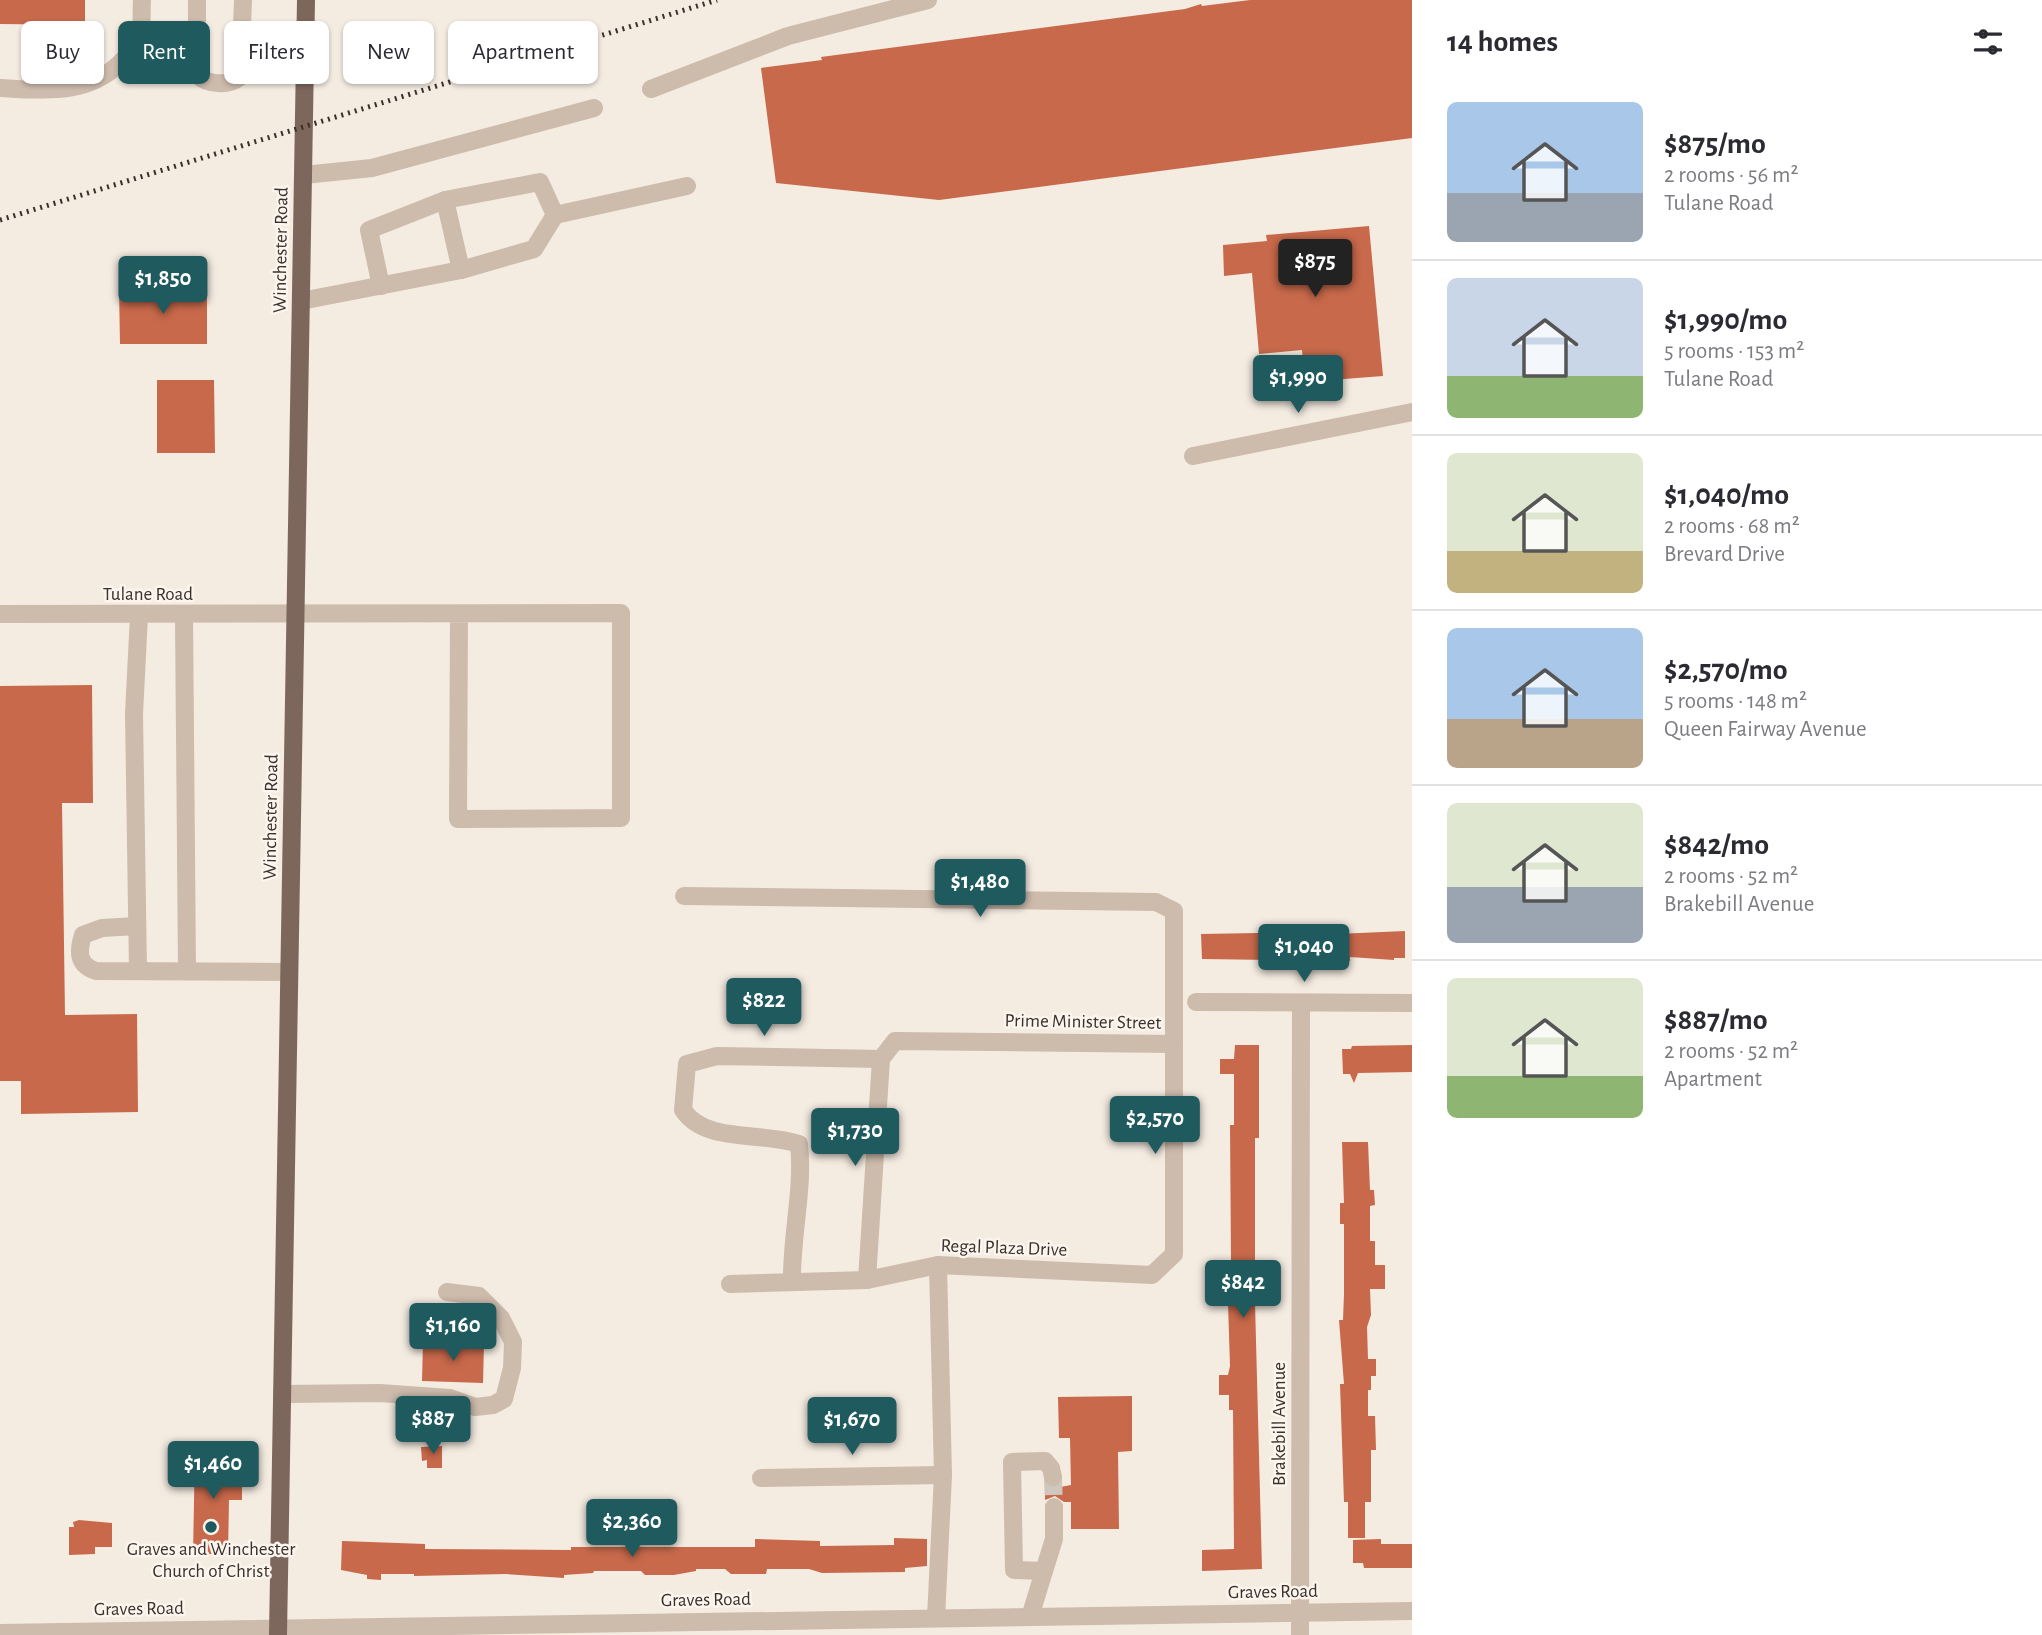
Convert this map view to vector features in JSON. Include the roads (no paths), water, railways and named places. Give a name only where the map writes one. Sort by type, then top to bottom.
[{"type":"main road","name":"Winchester Road","points":[[278,1631],[306,0]]},
{"type":"street","points":[[0,88],[58,90],[84,87],[111,72],[133,51],[140,36],[142,0]]},
{"type":"street","points":[[197,0],[197,75],[208,83],[235,82],[240,77],[243,0]]},
{"type":"street","points":[[651,89],[788,36],[928,0]]},
{"type":"street","points":[[304,175],[372,168],[594,108]]},
{"type":"street","points":[[381,286],[369,230],[444,200],[540,182],[555,215]]},
{"type":"street","points":[[301,301],[461,271],[534,249],[555,215],[687,186]]},
{"type":"street","points":[[444,200],[461,271]]},
{"type":"street","points":[[1193,456],[1412,412]]},
{"type":"street","name":"Tulane Road","points":[[0,614],[295,616],[621,613],[621,818],[458,819],[459,615]]},
{"type":"street","points":[[138,970],[134,714],[139,615]]},
{"type":"street","points":[[184,615],[187,971]]},
{"type":"street","name":"Prime Minister Street","points":[[684,896],[1156,902],[1174,911],[1174,1044],[895,1041],[881,1059]]},
{"type":"street","points":[[138,926],[93,930],[83,935],[79,948],[80,960],[87,968],[289,972]]},
{"type":"street","points":[[1196,1002],[1412,1003]]},
{"type":"street","name":"Brakebill Avenue","points":[[1300,1635],[1301,1004]]},
{"type":"street","name":"Regal Plaza Drive","points":[[730,1284],[867,1280],[938,1265],[1152,1275],[1174,1254],[1174,1044]]},
{"type":"street","points":[[792,1282],[791,1254],[801,1162],[799,1144],[776,1136],[711,1132],[690,1120],[682,1110],[687,1063],[717,1056],[881,1059],[867,1280]]},
{"type":"street","points":[[936,1618],[943,1475],[938,1265]]},
{"type":"street","points":[[282,1395],[391,1394],[450,1398],[475,1407],[493,1405],[504,1399],[513,1368],[513,1342],[501,1318],[478,1296],[447,1292]]},
{"type":"street","points":[[1044,1571],[1014,1570],[1012,1462],[1045,1461],[1051,1468],[1053,1477]]},
{"type":"street","points":[[761,1478],[943,1475]]},
{"type":"street","points":[[1030,1617],[1054,1539],[1054,1507]]},
{"type":"street","name":"Graves Road","points":[[0,1633],[710,1628],[936,1618],[1412,1611]]},
{"type":"tunnel","points":[[1053,1477],[1054,1507]]},
{"type":"railway","points":[[0,220],[717,0]]},
{"type":"place","name":"Graves and Winchester Church of Christ","points":[[211,1527]]}]
